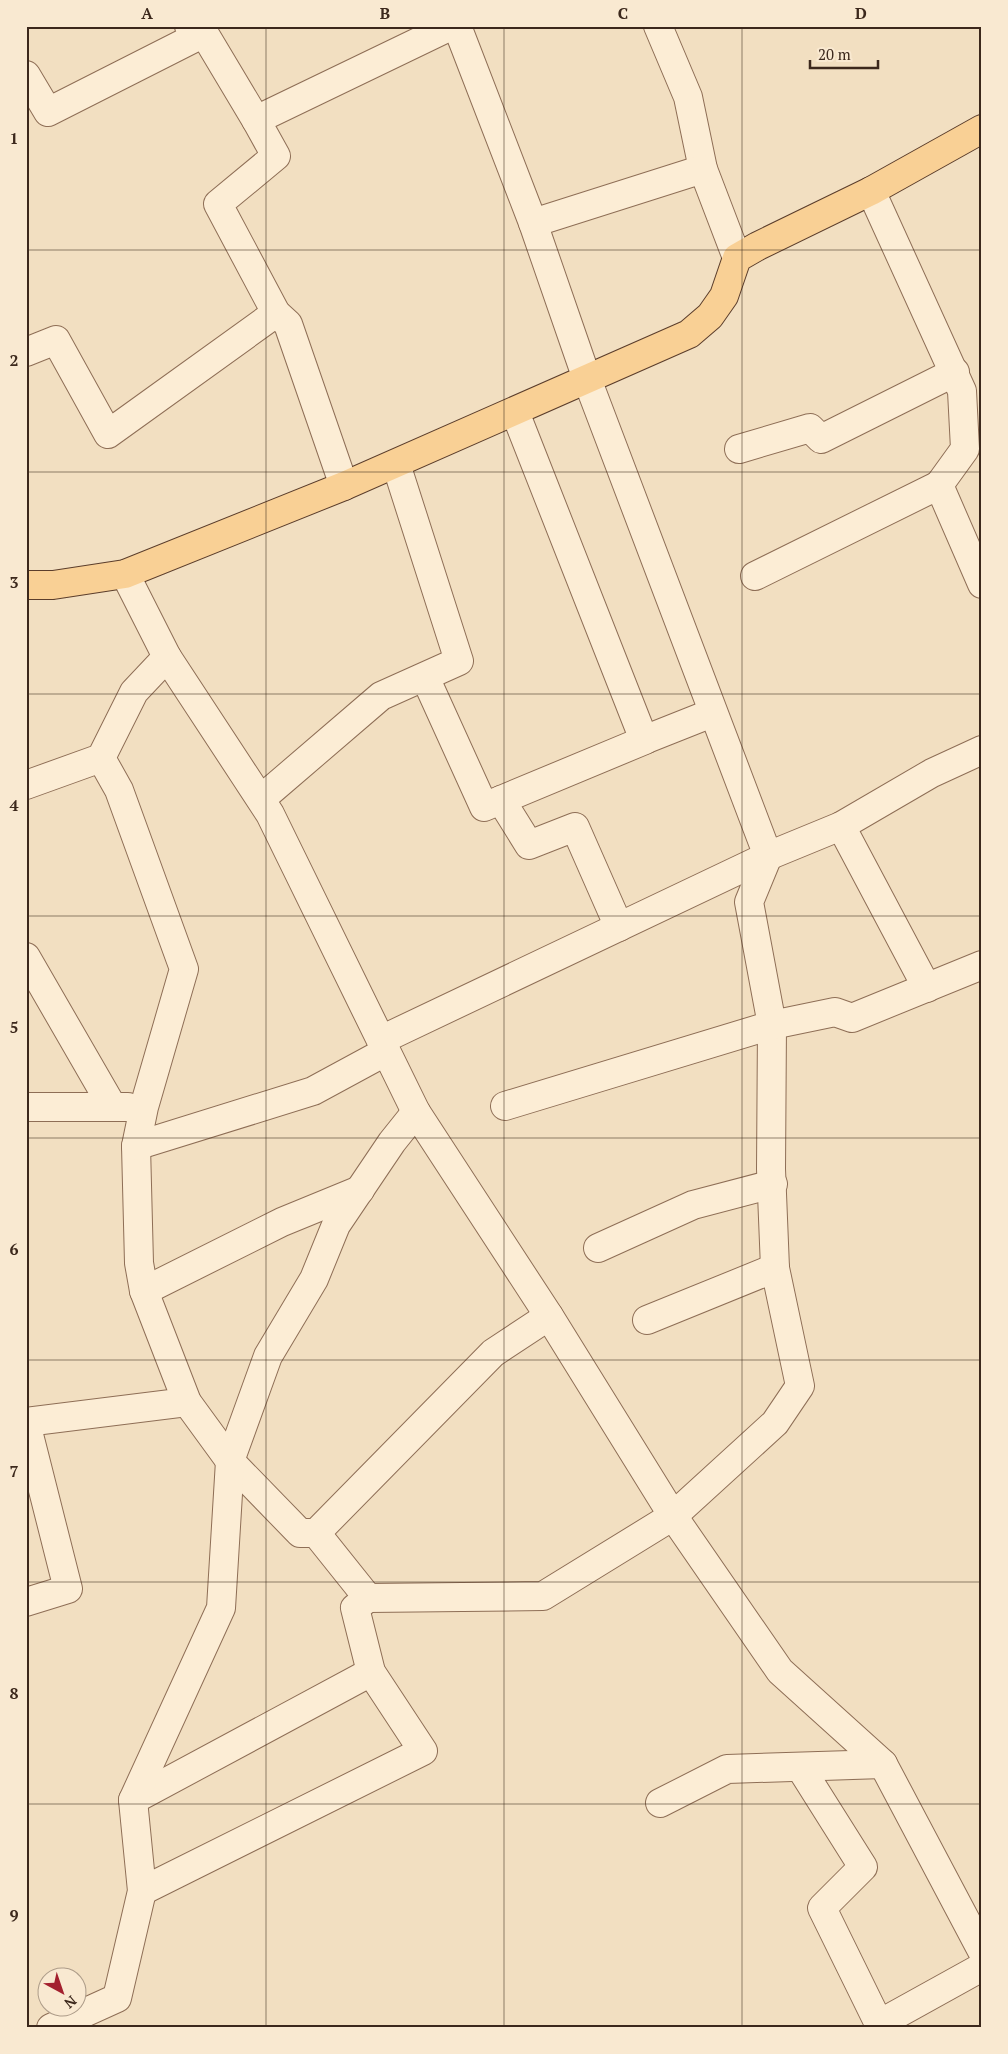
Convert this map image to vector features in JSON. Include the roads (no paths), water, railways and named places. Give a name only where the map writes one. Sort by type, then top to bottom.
[{"type":"main road","points":[[26,585],[53,585],[125,574],[396,464],[689,334],[710,316],[724,296],[737,258],[871,191],[982,128]]},
{"type":"street","points":[[256,120],[451,26]]},
{"type":"street","points":[[142,1891],[423,1751],[371,1672],[354,1608],[368,1598],[543,1596],[672,1516],[775,1422],[800,1386],[775,1268],[772,1025],[750,902],[768,856],[712,713],[587,379],[533,223],[456,26]]},
{"type":"street","points":[[658,26],[688,97],[703,170],[737,258]]},
{"type":"street","points":[[26,74],[48,112],[197,30],[256,120],[276,156],[218,204],[276,313],[288,324],[344,486]]},
{"type":"street","points":[[533,223],[703,170]]},
{"type":"street","points":[[755,576],[940,485],[965,449],[962,391],[871,191]]},
{"type":"street","points":[[26,352],[56,340],[108,434],[276,313]]},
{"type":"street","points":[[739,449],[810,428],[821,438],[955,372]]},
{"type":"street","points":[[515,412],[645,740]]},
{"type":"street","points":[[261,799],[381,696],[459,661],[396,464]]},
{"type":"street","points":[[940,485],[982,584]]},
{"type":"street","points":[[125,574],[167,657],[261,799],[416,1112],[549,1316],[672,1516],[780,1671],[883,1764],[982,1951]]},
{"type":"street","points":[[26,785],[102,758],[134,692],[167,657]]},
{"type":"street","points":[[425,677],[484,806],[712,713]]},
{"type":"street","points":[[136,1146],[313,1091],[383,1046],[768,856],[841,826],[932,773],[982,750]]},
{"type":"street","points":[[102,758],[119,790],[184,969],[144,1107],[136,1146],[139,1262],[144,1291],[187,1402],[230,1461],[300,1533],[316,1533],[493,1354],[549,1316]]},
{"type":"street","points":[[502,800],[528,845],[575,827],[619,928]]},
{"type":"street","points":[[841,826],[927,988]]},
{"type":"street","points":[[26,957],[112,1106]]},
{"type":"street","points":[[505,1106],[772,1025],[835,1012],[852,1018],[982,965]]},
{"type":"street","points":[[26,1107],[144,1107]]},
{"type":"street","points":[[51,2028],[117,1998],[142,1891],[133,1800],[221,1608],[230,1461],[268,1356],[314,1279],[336,1225],[392,1142],[416,1112]]},
{"type":"street","points":[[598,1248],[693,1205],[773,1184]]},
{"type":"street","points":[[144,1291],[282,1222],[360,1190]]},
{"type":"street","points":[[647,1320],[775,1268]]},
{"type":"street","points":[[26,1602],[68,1589],[26,1422],[187,1402]]},
{"type":"street","points":[[316,1533],[368,1598]]},
{"type":"street","points":[[133,1800],[371,1672]]},
{"type":"street","points":[[660,1803],[727,1769],[883,1764]]},
{"type":"street","points":[[800,1767],[862,1867],[822,1908],[880,2026],[982,1968]]}]
